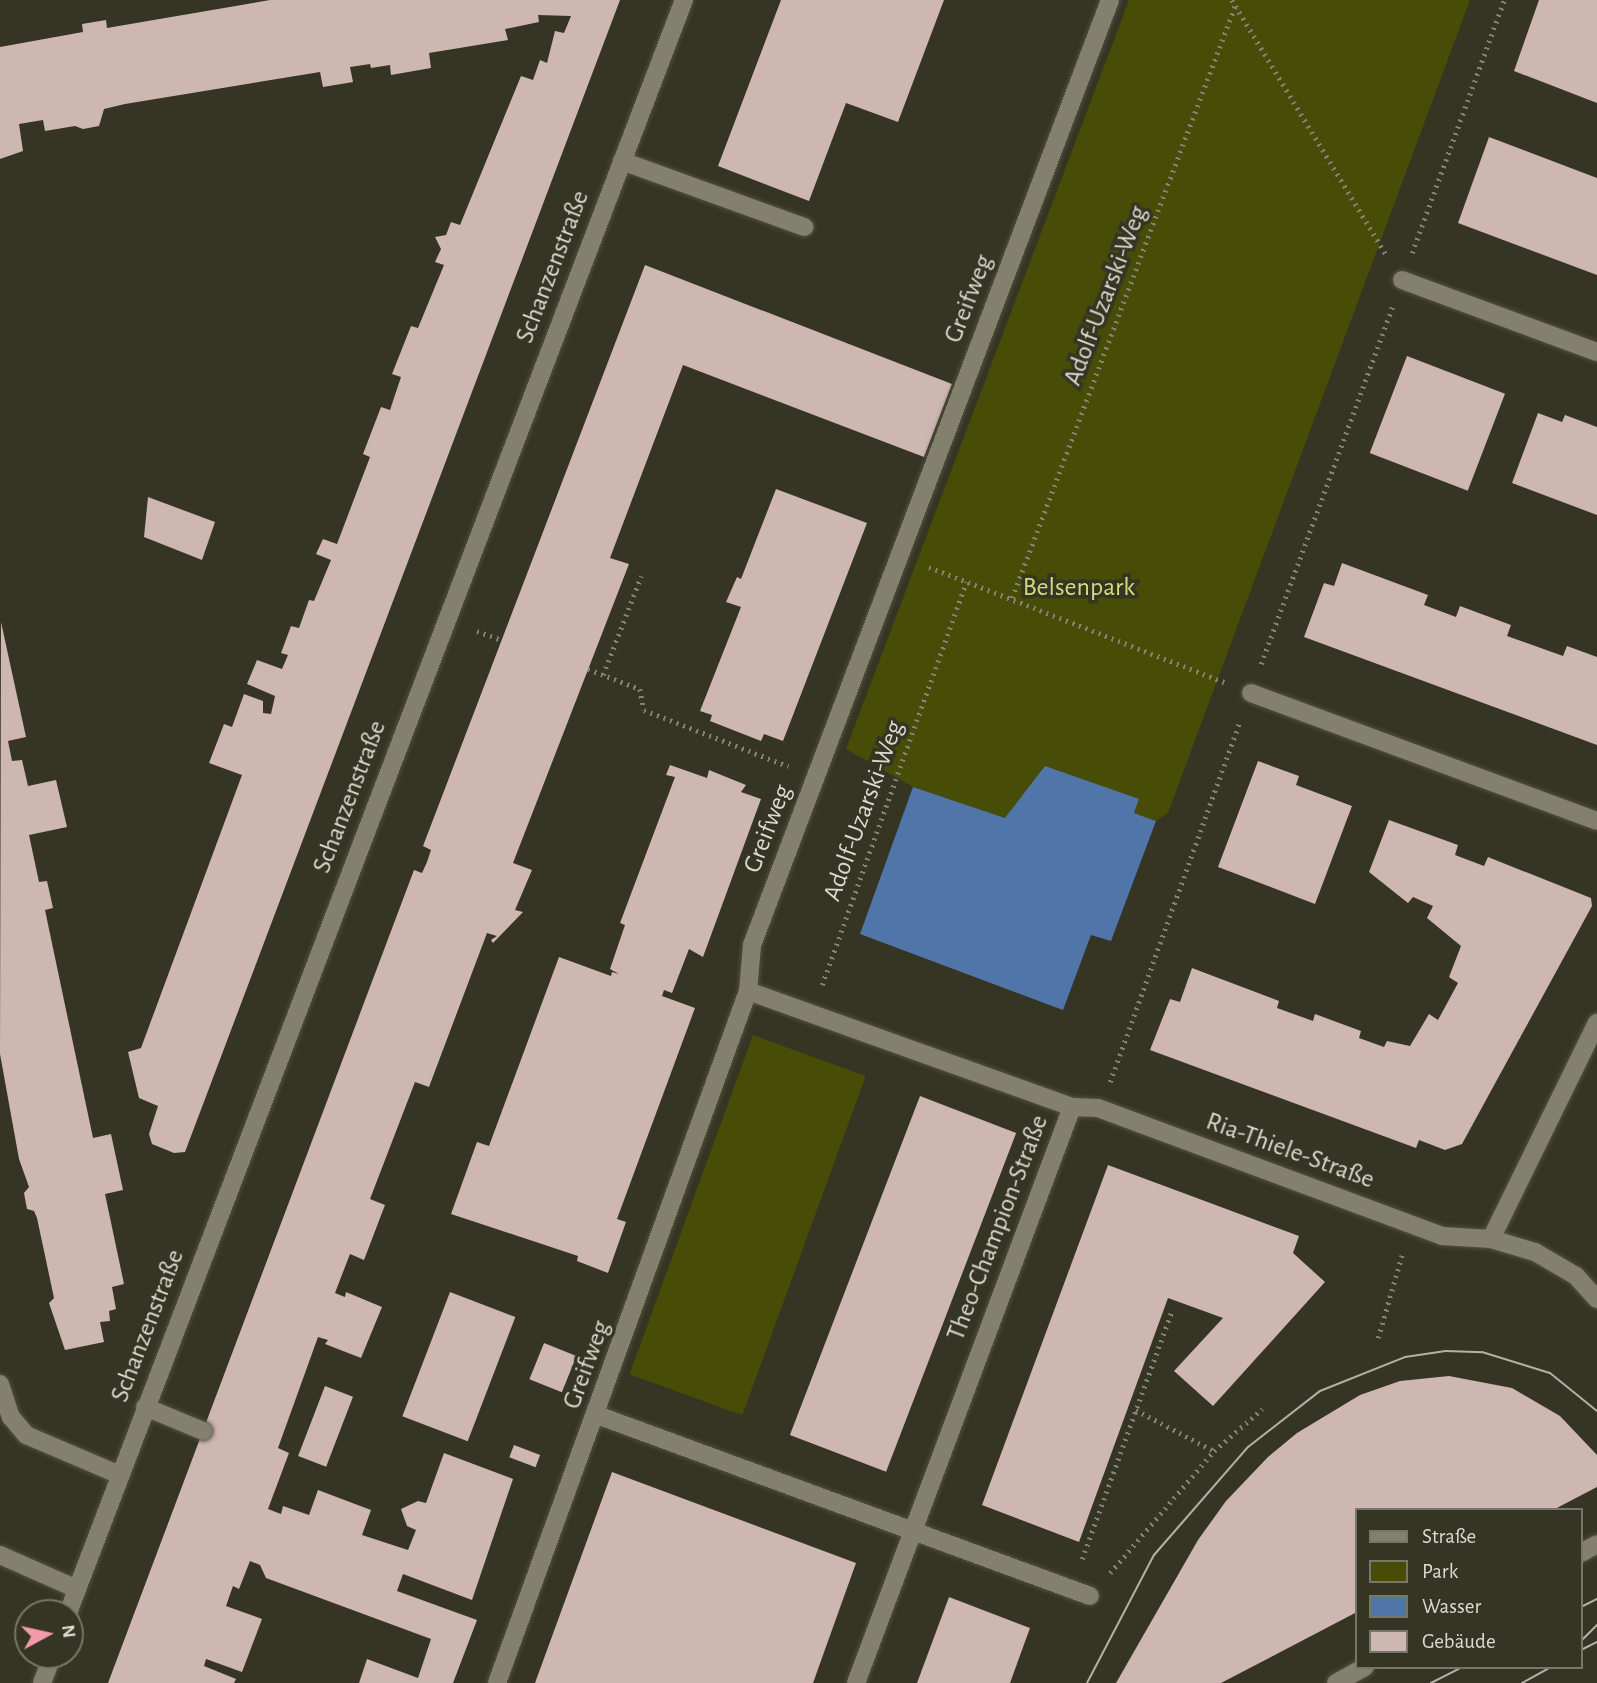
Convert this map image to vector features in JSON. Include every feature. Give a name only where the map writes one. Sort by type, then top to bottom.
[{"type":"street","name":"Schanzenstraße","points":[[73,1599],[684,0]]},
{"type":"street","name":"Greifweg","points":[[497,1683],[597,1416],[748,991],[752,945],[1110,0]]},
{"type":"street","points":[[622,161],[804,227]]},
{"type":"street","points":[[1402,280],[1597,352]]},
{"type":"street","points":[[1251,693],[1597,821]]},
{"type":"street","name":"Theo-Champion-Straße","points":[[748,991],[1072,1107],[856,1683]]},
{"type":"street","points":[[1490,1239],[1597,1023]]},
{"type":"street","name":"Ria-Thiele-Straße","points":[[1072,1107],[1098,1108],[1442,1236],[1490,1239],[1535,1252],[1576,1276],[1597,1298]]},
{"type":"street","points":[[0,1384],[10,1417],[26,1435],[120,1475]]},
{"type":"street","points":[[145,1407],[203,1431]]},
{"type":"street","points":[[597,1416],[1090,1596]]},
{"type":"street","points":[[0,1555],[77,1589]]},
{"type":"street","points":[[1336,1683],[1361,1669]]},
{"type":"path","points":[[1231,0],[1402,280]]},
{"type":"path","points":[[1098,1108],[1504,0]]},
{"type":"path","name":"Adolf-Uzarski-Weg","points":[[1012,598],[1235,6]]},
{"type":"path","points":[[901,556],[1251,693]]},
{"type":"path","points":[[603,675],[641,576]]},
{"type":"path","name":"Adolf-Uzarski-Weg","points":[[814,1013],[966,582]]},
{"type":"path","points":[[588,669],[640,689],[644,710],[795,768]]},
{"type":"path","points":[[1378,1338],[1411,1224]]},
{"type":"path","points":[[1071,1590],[1172,1310]]},
{"type":"path","points":[[1090,1596],[1214,1451],[1262,1409]]},
{"type":"path","points":[[1136,1410],[1214,1451]]},
{"type":"green space","name":"Belsenpark","points":[[1129,0],[1470,0],[1168,813],[1156,821],[1134,813],[1139,800],[1005,818],[913,787],[846,749]]},
{"type":"green space","points":[[753,1035],[866,1076],[742,1415],[630,1374]]},
{"type":"water","points":[[1045,766],[1139,799],[1134,813],[1156,821],[1111,941],[1091,935],[1063,1010],[860,934],[913,787],[1005,818]]},
{"type":"building","points":[[270,0],[620,0],[185,1152],[174,1153],[152,1144],[149,1134],[158,1106],[139,1098],[128,1052],[141,1048],[242,775],[209,763],[224,724],[232,727],[244,694],[263,701],[263,713],[271,714],[275,696],[247,684],[257,660],[282,669],[288,655],[281,653],[291,626],[299,628],[309,600],[314,601],[331,560],[316,554],[323,539],[337,544],[370,457],[363,454],[381,407],[390,410],[401,377],[392,374],[411,326],[418,328],[444,265],[435,262],[441,249],[435,237],[446,235],[451,222],[460,225],[521,76],[533,80],[540,60],[547,63],[555,31],[564,33],[571,16],[538,15],[539,22],[505,29],[508,40],[429,53],[431,68],[391,75],[390,65],[371,68],[370,64],[350,67],[353,82],[323,87],[320,72],[125,104],[104,109],[99,126],[83,129],[75,126],[45,131],[43,120],[19,124],[23,151],[0,159],[0,47],[83,32],[82,24],[106,20],[107,28]]},
{"type":"building","points":[[781,0],[944,0],[898,122],[846,103],[809,201],[718,166]]},
{"type":"building","points":[[1539,0],[1597,0],[1597,103],[1514,71]]},
{"type":"building","points":[[1489,137],[1597,178],[1597,275],[1458,223]]},
{"type":"building","points":[[645,265],[952,384],[924,457],[683,365],[610,558],[629,564],[513,863],[532,870],[515,910],[523,912],[493,943],[491,940],[497,936],[487,933],[429,1087],[415,1082],[370,1199],[385,1205],[364,1260],[350,1254],[335,1293],[345,1297],[346,1292],[382,1307],[361,1358],[325,1344],[328,1340],[318,1337],[278,1448],[289,1453],[268,1509],[281,1514],[283,1506],[309,1515],[318,1490],[371,1510],[362,1535],[408,1550],[416,1530],[407,1526],[401,1509],[418,1501],[426,1503],[444,1453],[513,1479],[472,1600],[403,1574],[397,1591],[477,1620],[453,1683],[359,1683],[367,1659],[418,1678],[431,1639],[266,1578],[260,1565],[250,1561],[239,1589],[233,1586],[226,1606],[262,1619],[242,1672],[206,1659],[204,1666],[236,1679],[234,1683],[108,1683],[414,870],[422,873],[427,862],[431,850],[423,846]]},
{"type":"building","points":[[1407,356],[1505,394],[1468,491],[1370,453]]},
{"type":"building","points":[[1538,413],[1562,422],[1565,415],[1597,427],[1597,515],[1512,483]]},
{"type":"building","points":[[776,489],[867,523],[783,741],[764,734],[761,741],[710,721],[712,715],[700,711],[741,607],[726,602],[737,577],[741,579]]},
{"type":"building","points":[[148,497],[215,522],[202,560],[144,537]]},
{"type":"building","points":[[1342,563],[1428,595],[1424,605],[1456,617],[1460,606],[1511,625],[1507,636],[1563,656],[1567,646],[1597,657],[1597,745],[1304,637],[1324,583],[1334,586]]},
{"type":"building","points":[[1,622],[26,737],[8,741],[12,761],[22,760],[28,786],[56,780],[67,827],[29,835],[39,882],[47,881],[53,908],[45,910],[93,1138],[111,1134],[123,1190],[105,1194],[124,1284],[112,1287],[116,1309],[109,1311],[110,1321],[100,1322],[104,1342],[65,1350],[49,1303],[54,1298],[37,1218],[34,1211],[27,1209],[24,1193],[29,1187],[19,1159],[0,1054]]},
{"type":"building","points":[[1258,761],[1299,776],[1296,785],[1352,806],[1315,904],[1218,867]]},
{"type":"building","points":[[670,765],[707,778],[709,770],[746,785],[741,792],[761,799],[703,957],[689,949],[672,993],[664,990],[662,996],[695,1008],[617,1219],[626,1222],[608,1273],[577,1261],[578,1256],[451,1214],[477,1142],[489,1146],[559,957],[611,976],[612,972],[619,974],[610,969],[625,925],[620,923],[675,777],[666,775]]},
{"type":"building","points":[[1389,820],[1458,845],[1455,855],[1484,866],[1488,857],[1591,898],[1592,906],[1462,1144],[1445,1150],[1419,1140],[1416,1148],[1150,1050],[1170,999],[1180,1002],[1192,968],[1279,1001],[1277,1008],[1313,1021],[1315,1014],[1361,1031],[1359,1038],[1384,1047],[1387,1041],[1410,1046],[1429,1014],[1438,1020],[1458,983],[1449,977],[1461,946],[1427,918],[1433,906],[1413,897],[1408,903],[1369,872]]},
{"type":"building","points":[[920,1096],[1016,1133],[886,1472],[790,1435]]},
{"type":"building","points":[[1108,1165],[1299,1236],[1293,1253],[1325,1282],[1213,1406],[1174,1371],[1223,1318],[1168,1298],[1079,1542],[982,1505]]},
{"type":"building","points":[[450,1292],[515,1317],[468,1441],[402,1416]]},
{"type":"building","points":[[544,1343],[576,1356],[562,1392],[529,1379]]},
{"type":"building","points":[[1449,1376],[1512,1388],[1560,1416],[1597,1455],[1597,1487],[1557,1508],[1356,1508],[1356,1613],[1221,1683],[1116,1683],[1198,1540],[1226,1501],[1268,1457],[1297,1433],[1360,1395],[1400,1381]]},
{"type":"building","points":[[325,1386],[353,1397],[326,1467],[298,1456]]},
{"type":"building","points":[[514,1445],[540,1455],[535,1467],[509,1457]]},
{"type":"building","points":[[612,1472],[856,1563],[813,1683],[535,1683]]},
{"type":"building","points":[[949,1597],[1030,1628],[1010,1683],[917,1683]]},
{"type":"tram line","points":[[1087,1683],[1154,1555],[1248,1447],[1320,1391],[1405,1357],[1446,1351],[1482,1352],[1550,1373],[1597,1411]]},
{"type":"tram line","points":[[1583,1606],[1597,1599]]},
{"type":"tram line","points":[[1583,1639],[1597,1625]]},
{"type":"tram line","points":[[1583,1649],[1597,1642]]},
{"type":"tram line","points":[[1431,1683],[1458,1669]]},
{"type":"tram line","points":[[1522,1683],[1547,1669]]}]
